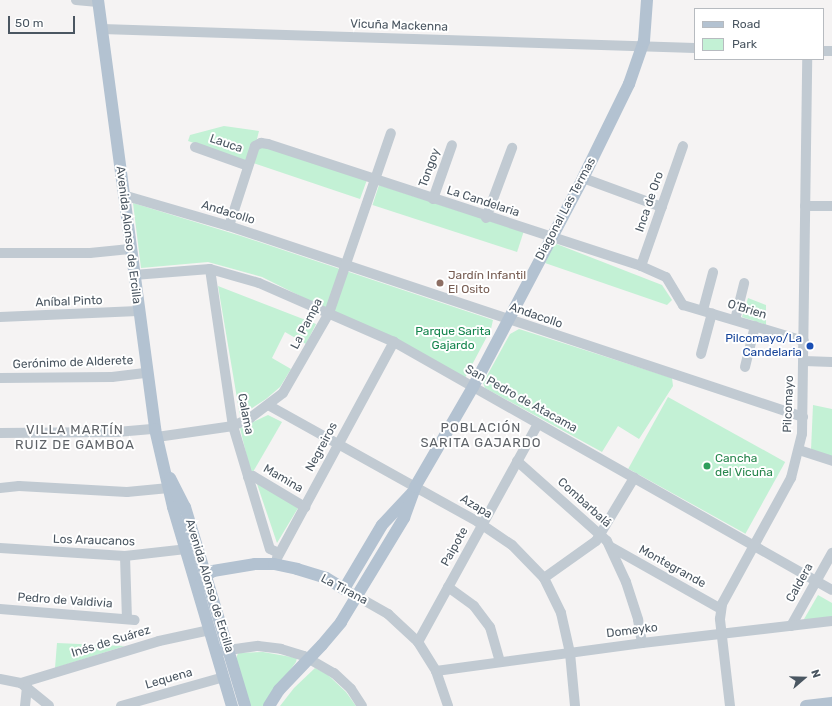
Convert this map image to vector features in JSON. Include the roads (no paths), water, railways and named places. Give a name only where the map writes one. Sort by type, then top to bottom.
[{"type":"main road","name":"Diagonal Las Termas","points":[[269,706],[279,690],[332,634],[358,596],[404,518],[414,489],[508,320],[583,178],[629,84],[642,47],[646,30],[647,0]]},
{"type":"main road","name":"Avenida Alonso de Ercilla","points":[[98,1],[138,311],[156,433],[166,469],[169,488],[210,630],[222,651],[245,706]]},
{"type":"main road","name":"Avenida Alonso de Ercilla","points":[[166,469],[185,507],[205,575],[222,651],[224,677],[232,706]]},
{"type":"main road","name":"Diagonal Las Termas","points":[[344,588],[382,525],[414,489]]},
{"type":"main road","name":"La Tirana","points":[[205,575],[236,566],[274,564],[312,573],[344,588]]},
{"type":"main road","points":[[198,590],[200,582],[205,575]]},
{"type":"main road","points":[[806,706],[832,703]]},
{"type":"street","points":[[76,0],[98,1]]},
{"type":"street","name":"Vicuña Mackenna","points":[[102,29],[694,48]]},
{"type":"street","name":"Pilcomayo","points":[[730,706],[722,634],[721,609],[791,478],[799,450],[803,417],[807,60]]},
{"type":"street","name":"La Pampa","points":[[0,432],[156,433],[233,426],[268,405],[284,392],[294,378],[329,313],[347,266],[391,133]]},
{"type":"street","name":"La Candelaria","points":[[248,166],[255,146],[261,143],[376,180],[486,218],[641,266],[668,279],[676,296],[683,304]]},
{"type":"street","name":"Tongoy","points":[[432,199],[452,146]]},
{"type":"street","name":"Inca de Oro","points":[[641,266],[683,146]]},
{"type":"street","name":"Lauca","points":[[194,147],[248,166]]},
{"type":"street","points":[[486,218],[512,148]]},
{"type":"street","points":[[229,226],[248,166]]},
{"type":"street","points":[[583,178],[662,207]]},
{"type":"street","name":"Andacollo","points":[[123,195],[229,226],[803,417]]},
{"type":"street","points":[[805,206],[832,206]]},
{"type":"street","points":[[0,253],[90,253],[130,249]]},
{"type":"street","name":"San Pedro de Atacama","points":[[134,275],[210,269],[259,282],[394,342],[832,590]]},
{"type":"street","name":"Calama","points":[[210,269],[233,426],[270,549],[279,553]]},
{"type":"street","points":[[700,354],[708,312],[713,272]]},
{"type":"street","points":[[735,320],[744,283]]},
{"type":"street","name":"O'Brien","points":[[683,304],[804,341]]},
{"type":"street","name":"Aníbal Pinto","points":[[0,317],[138,311]]},
{"type":"street","points":[[745,367],[755,326]]},
{"type":"street","name":"Negreiros","points":[[274,564],[394,342]]},
{"type":"street","points":[[804,361],[832,362]]},
{"type":"street","name":"Gerónimo de Alderete","points":[[0,378],[112,377],[147,373]]},
{"type":"street","name":"Azapa","points":[[268,405],[339,444],[414,489],[482,525],[512,545],[544,578],[561,613],[570,653],[575,706]]},
{"type":"street","name":"Paipote","points":[[418,642],[538,424]]},
{"type":"street","points":[[799,450],[832,461]]},
{"type":"street","name":"Combarbalá","points":[[517,461],[601,534],[611,547],[626,582],[638,620],[642,642]]},
{"type":"street","name":"Mamina","points":[[248,477],[253,476],[305,507]]},
{"type":"street","points":[[544,578],[596,541],[634,478]]},
{"type":"street","points":[[0,488],[19,486],[127,492],[169,488]]},
{"type":"street","name":"Montegrande","points":[[611,547],[721,609]]},
{"type":"street","name":"Los Araucanos","points":[[0,548],[125,556],[186,549]]},
{"type":"street","name":"Caldera","points":[[791,626],[832,553]]},
{"type":"street","name":"Pedro de Valdivia","points":[[0,609],[131,619],[125,556]]},
{"type":"street","points":[[448,587],[474,606],[490,627],[500,662]]},
{"type":"street","name":"La Tirana","points":[[344,588],[388,614],[418,642],[436,671],[448,706]]},
{"type":"street","name":"Domeyko","points":[[436,671],[642,642],[832,621]]},
{"type":"street","name":"Inés de Suárez","points":[[24,685],[159,641],[210,630]]},
{"type":"street","points":[[222,651],[269,647],[310,658],[343,681],[362,706]]},
{"type":"street","name":"Lequena","points":[[121,706],[224,677]]},
{"type":"street","points":[[0,679],[24,685],[49,706]]},
{"type":"street","points":[[24,685],[25,706]]},
{"type":"place","name":"Jardín Infantil El Osito","points":[[440,283]]},
{"type":"place","name":"Pilcomayo/La Candelaria","points":[[810,346]]},
{"type":"place","name":"Cancha del Vicuña","points":[[707,466]]},
{"type":"district","name":"POBLACIÓN SARITA GAJARDO","points":[[481,436]]},
{"type":"district","name":"VILLA MARTÍN RUIZ DE GAMBOA","points":[[75,438]]},
{"type":"park label","name":"Parque Sarita Gajardo","points":[[453,339]]}]
